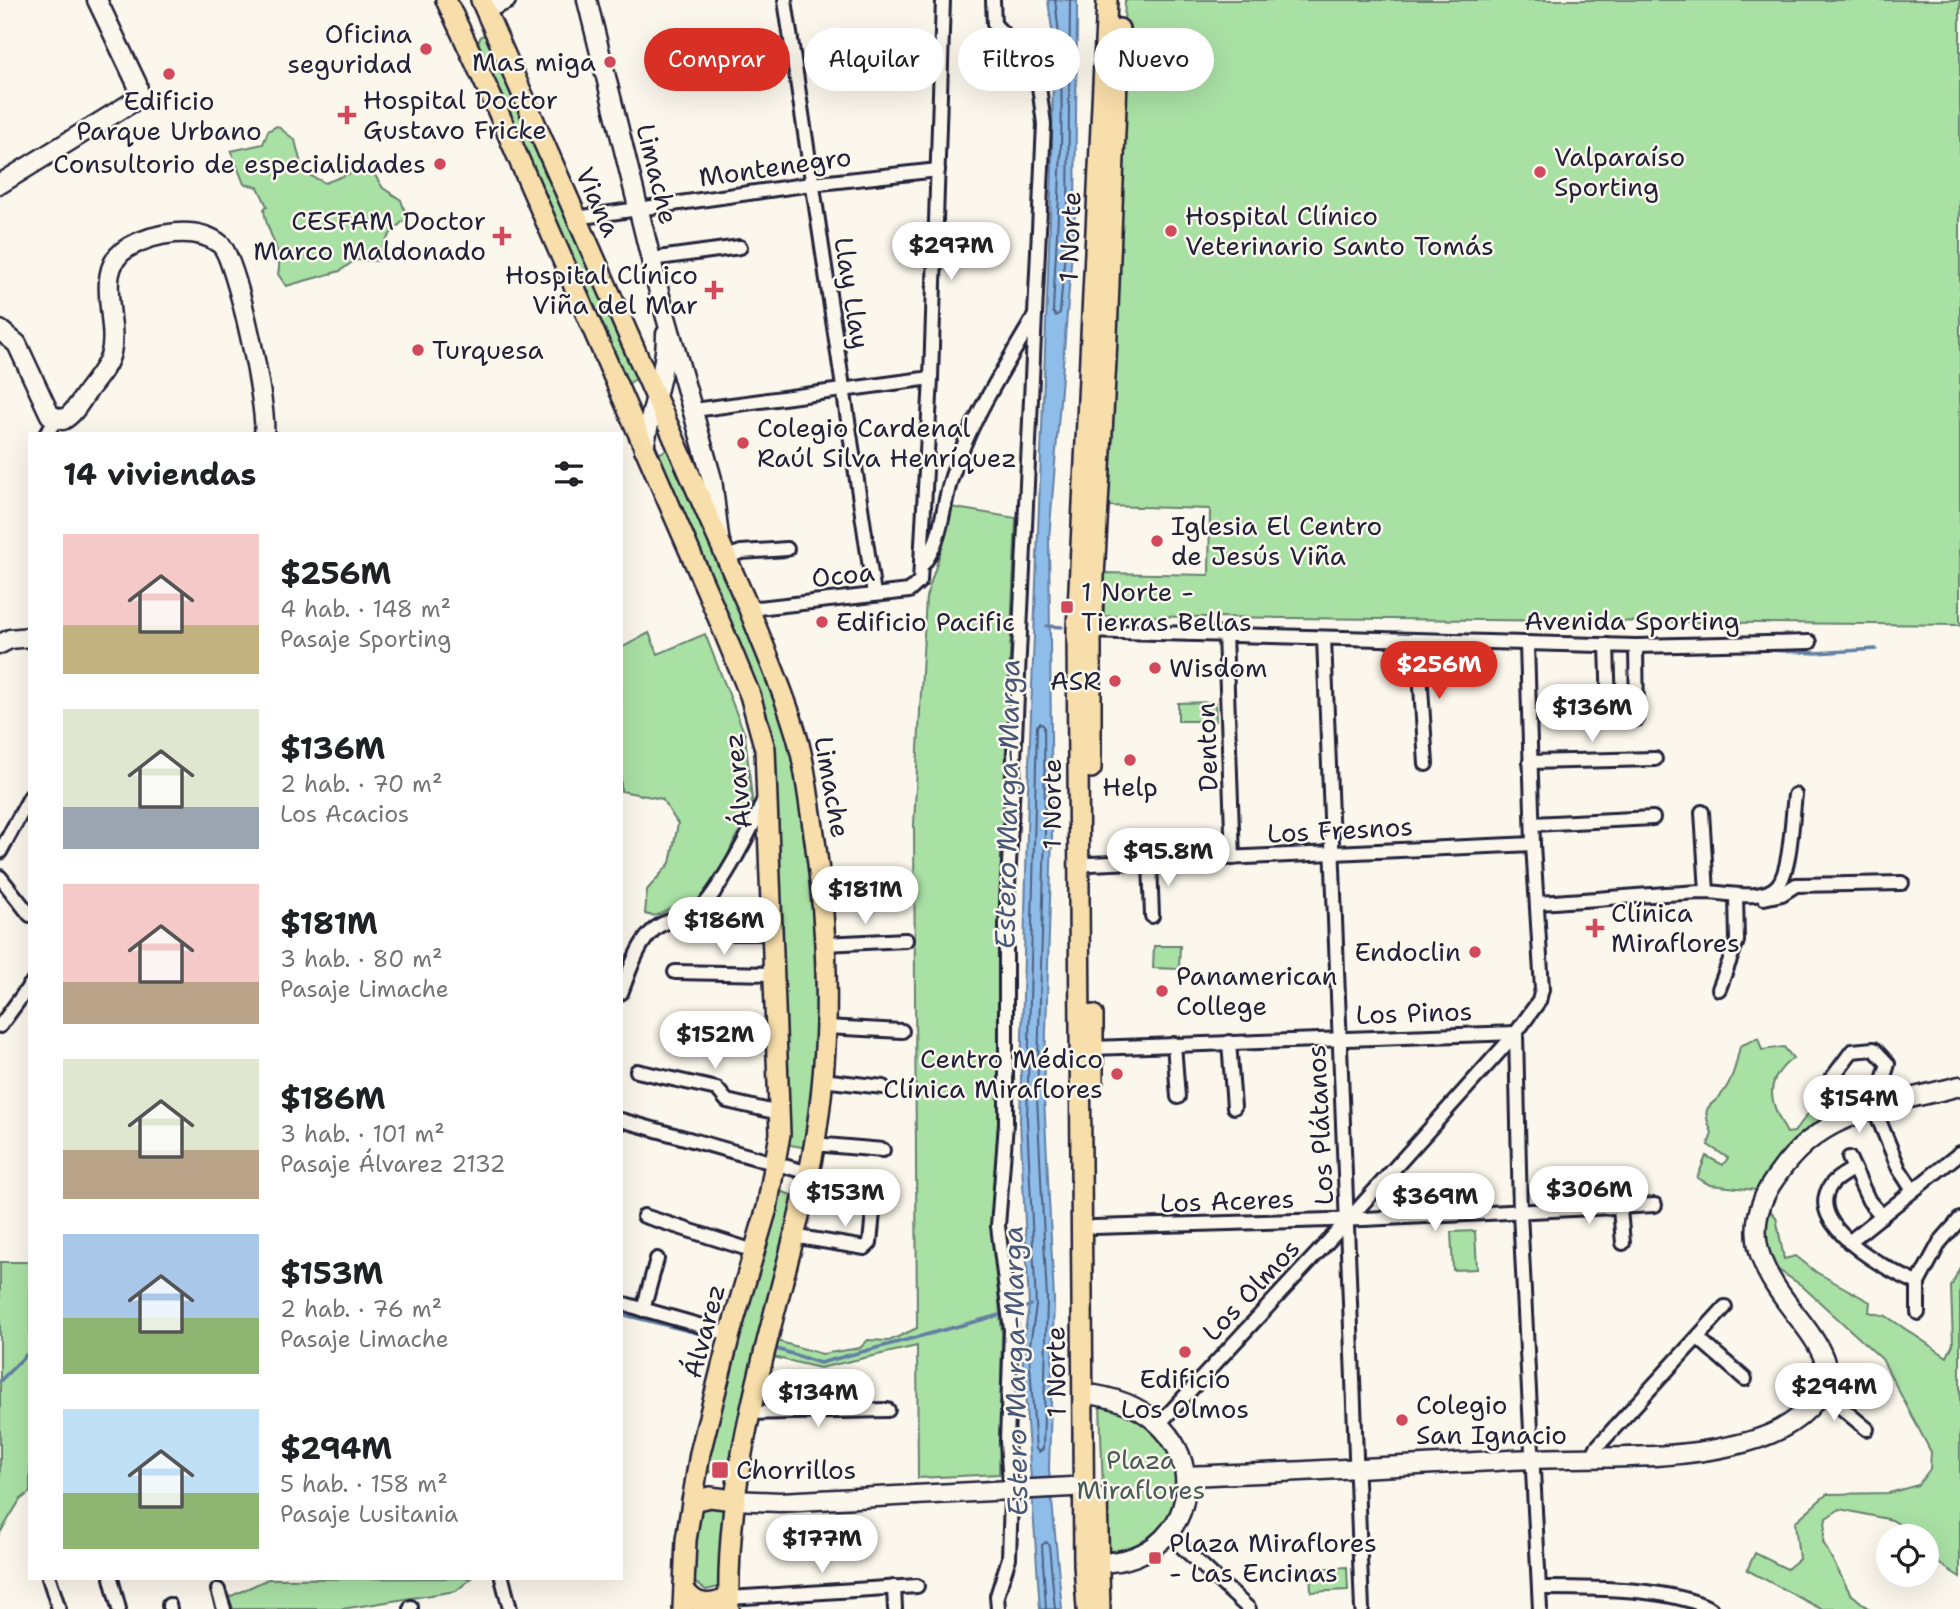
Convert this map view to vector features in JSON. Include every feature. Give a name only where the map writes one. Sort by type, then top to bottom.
[{"type":"main road","name":"Álvarez","points":[[446,0],[496,107],[750,695],[765,749],[779,1113],[776,1166],[705,1429],[692,1501],[683,1599]]},
{"type":"main road","points":[[456,0],[462,8],[483,5]]},
{"type":"main road","name":"1 Norte","points":[[1087,1609],[1084,1487],[1094,1227],[1084,631],[1119,40],[1110,1]]},
{"type":"main road","name":"1 Norte","points":[[1089,1395],[1084,631],[1110,1]]},
{"type":"main road","name":"Viana","points":[[483,5],[723,549]]},
{"type":"main road","points":[[496,107],[523,98]]},
{"type":"main road","name":"Limache","points":[[723,549],[778,680],[803,762],[825,944],[826,1027],[822,1080],[809,1173],[748,1413],[734,1500],[729,1604]]},
{"type":"main road","name":"1 Norte","points":[[1084,1487],[1099,1563],[1100,1609]]},
{"type":"main road","points":[[692,1501],[710,1497],[734,1500]]},
{"type":"main road","points":[[1084,1511],[1093,1553],[1099,1563]]},
{"type":"main road","points":[[683,1599],[703,1604],[729,1604]]},
{"type":"street","points":[[0,184],[139,95],[137,85],[97,0]]},
{"type":"street","points":[[483,5],[506,0]]},
{"type":"street","name":"Limache","points":[[587,0],[666,320],[684,373],[712,479],[723,549]]},
{"type":"street","name":"Llay Llay","points":[[785,0],[874,594]]},
{"type":"street","points":[[923,564],[943,0]]},
{"type":"street","points":[[993,0],[994,24],[1033,65],[1038,79],[1044,124],[1006,928],[1006,1124],[998,1226],[1011,1330],[1007,1441],[1011,1499],[1009,1558],[997,1595],[998,1609]]},
{"type":"street","name":"Montenegro","points":[[576,218],[811,184],[938,170]]},
{"type":"street","points":[[0,330],[17,344],[52,426],[73,412],[110,357],[110,273],[115,260],[128,248],[140,242],[187,233],[202,235],[223,246],[233,267],[257,373],[264,432]]},
{"type":"street","points":[[651,259],[740,247]]},
{"type":"street","points":[[923,564],[934,549],[951,478],[976,417],[1035,315]]},
{"type":"street","name":"Limache","points":[[644,449],[655,397],[664,371],[666,320]]},
{"type":"street","points":[[664,371],[676,370],[684,373]]},
{"type":"street","points":[[694,410],[931,378]]},
{"type":"street","points":[[723,549],[741,552],[787,549]]},
{"type":"street","name":"Ocoa","points":[[748,608],[914,589],[920,581],[923,564]]},
{"type":"street","name":"Avenida Sporting","points":[[1084,631],[1636,646],[1789,645],[1810,642]]},
{"type":"street","name":"Denton","points":[[1225,634],[1233,859]]},
{"type":"street","points":[[0,645],[10,639],[28,637]]},
{"type":"street","name":"Los Plátanos","points":[[1324,638],[1362,1609]]},
{"type":"street","points":[[1419,641],[1426,764]]},
{"type":"street","name":"Los Olmos","points":[[1160,1423],[1516,1033],[1539,1001],[1542,989],[1533,844],[1527,644]]},
{"type":"street","points":[[1606,645],[1609,710]]},
{"type":"street","points":[[1636,646],[1637,719]]},
{"type":"street","points":[[1530,762],[1655,759]]},
{"type":"street","points":[[623,988],[636,956],[648,937],[667,921],[685,920],[699,911],[713,892],[756,821],[768,788]]},
{"type":"street","points":[[1741,894],[1770,891],[1782,878],[1794,795]]},
{"type":"street","points":[[1702,812],[1707,892]]},
{"type":"street","points":[[0,852],[25,817]]},
{"type":"street","points":[[1533,824],[1653,818]]},
{"type":"street","name":"Los Fresnos","points":[[1090,864],[1533,844]]},
{"type":"street","points":[[1150,863],[1152,916]]},
{"type":"street","points":[[0,877],[28,912]]},
{"type":"street","points":[[820,888],[897,882]]},
{"type":"street","points":[[1537,903],[1707,892],[1765,898],[1788,892],[1796,885],[1902,883]]},
{"type":"street","points":[[1719,989],[1737,940],[1741,894]]},
{"type":"street","points":[[722,933],[772,933]]},
{"type":"street","points":[[825,944],[906,940]]},
{"type":"street","points":[[674,972],[774,974]]},
{"type":"street","points":[[0,1026],[28,988]]},
{"type":"street","points":[[826,1027],[902,1031]]},
{"type":"street","points":[[1516,1033],[1520,1212],[1540,1609]]},
{"type":"street","name":"Los Pinos","points":[[1093,1048],[1516,1033]]},
{"type":"street","points":[[1230,1042],[1234,1107]]},
{"type":"street","points":[[1174,1044],[1178,1097]]},
{"type":"street","points":[[1829,1082],[1852,1051],[1874,1049],[1888,1064],[1883,1080],[1856,1115]]},
{"type":"street","points":[[637,1071],[717,1088],[727,1101],[779,1113]]},
{"type":"street","points":[[822,1080],[883,1087]]},
{"type":"street","points":[[1186,1476],[1693,1453],[1764,1437],[1783,1429],[1804,1413],[1822,1392],[1825,1369],[1818,1345],[1761,1264],[1757,1241],[1758,1213],[1770,1185],[1802,1146],[1842,1120],[1874,1108],[1960,1086]]},
{"type":"street","points":[[1874,1108],[1899,1169],[1912,1189]]},
{"type":"street","points":[[623,1121],[776,1166],[809,1173]]},
{"type":"street","points":[[814,1144],[883,1150]]},
{"type":"street","points":[[1849,1242],[1960,1153]]},
{"type":"street","points":[[1882,1216],[1869,1201],[1851,1163],[1830,1186],[1826,1198],[1830,1219],[1849,1242],[1870,1259],[1918,1283]]},
{"type":"street","points":[[793,1236],[865,1248],[870,1243],[875,1192]]},
{"type":"street","name":"Los Aceres","points":[[1094,1227],[1348,1220],[1620,1209],[1655,1205]]},
{"type":"street","points":[[1620,1209],[1623,1243]]},
{"type":"street","points":[[644,1216],[754,1251]]},
{"type":"street","points":[[1918,1313],[1918,1283],[1941,1242],[1960,1219]]},
{"type":"street","points":[[643,1310],[657,1259]]},
{"type":"street","points":[[623,1304],[730,1334]]},
{"type":"street","points":[[1592,1457],[1597,1447],[1725,1307]]},
{"type":"street","points":[[1698,1338],[1745,1379]]},
{"type":"street","points":[[1822,1392],[1867,1429]]},
{"type":"street","points":[[1089,1395],[1132,1405],[1160,1423],[1177,1447],[1186,1476],[1183,1503],[1167,1533],[1143,1553],[1123,1561],[1099,1563]]},
{"type":"street","points":[[748,1413],[888,1410]]},
{"type":"street","points":[[734,1500],[780,1502],[1084,1487]]},
{"type":"street","points":[[1167,1533],[1249,1609]]},
{"type":"street","points":[[50,1580],[59,1609]]},
{"type":"street","points":[[112,1580],[119,1609]]},
{"type":"street","points":[[503,1580],[510,1609]]},
{"type":"street","points":[[729,1604],[917,1586]]},
{"type":"street","points":[[894,1587],[895,1609]]},
{"type":"street","points":[[1539,1588],[1615,1589],[1670,1597],[1711,1609]]},
{"type":"street","points":[[218,1590],[224,1609]]},
{"type":"green space","name":"Valparaíso Sporting","points":[[1125,0],[1960,0],[1960,625],[1104,616],[1104,573],[1209,575],[1210,509],[1106,506],[1122,91],[1214,91],[1214,28],[1124,28]]},
{"type":"green space","points":[[491,34],[640,376],[625,386],[476,48],[481,36]]},
{"type":"green space","points":[[277,126],[295,140],[303,172],[325,183],[369,166],[383,188],[401,200],[407,218],[388,236],[379,261],[355,260],[340,271],[286,286],[278,274],[278,257],[265,217],[264,209],[267,206],[258,187],[244,184],[231,151],[263,144],[268,131]]},
{"type":"green space","points":[[672,447],[786,713],[797,759],[823,960],[807,1148],[785,1144],[779,981],[778,813],[771,725],[656,455]]},
{"type":"green space","points":[[950,507],[1016,518],[998,928],[998,1122],[992,1226],[1002,1334],[999,1474],[918,1478],[917,1346],[820,1368],[773,1357],[777,1341],[822,1354],[860,1348],[868,1340],[889,1341],[917,1328],[914,825],[926,597],[939,557]]},
{"type":"green space","points":[[649,633],[658,654],[705,634],[745,735],[753,808],[749,819],[737,835],[709,893],[693,905],[672,908],[654,915],[645,914],[647,890],[670,863],[678,824],[662,799],[623,791],[623,647]]},
{"type":"green space","points":[[1215,702],[1216,721],[1178,721],[1178,703]]},
{"type":"green space","points":[[1154,946],[1180,946],[1179,969],[1153,968]]},
{"type":"green space","points":[[1758,1038],[1762,1050],[1784,1047],[1793,1058],[1777,1075],[1772,1093],[1776,1112],[1787,1133],[1794,1132],[1815,1105],[1849,1088],[1858,1097],[1827,1115],[1800,1136],[1777,1160],[1756,1190],[1710,1185],[1697,1178],[1706,1156],[1723,1165],[1728,1158],[1708,1145],[1712,1133],[1707,1110],[1729,1083],[1740,1046]]},
{"type":"green space","points":[[777,1190],[797,1197],[757,1346],[728,1474],[704,1471]]},
{"type":"green space","points":[[1768,1208],[1776,1217],[1784,1259],[1796,1256],[1816,1272],[1870,1302],[1869,1312],[1886,1316],[1947,1357],[1953,1344],[1951,1287],[1960,1267],[1960,1577],[1939,1564],[1939,1524],[1899,1524],[1892,1520],[1840,1509],[1826,1518],[1823,1542],[1850,1593],[1869,1609],[1821,1609],[1747,1570],[1755,1553],[1787,1569],[1799,1559],[1795,1522],[1827,1494],[1889,1493],[1918,1485],[1930,1469],[1931,1452],[1882,1359],[1801,1285],[1777,1269],[1764,1251],[1762,1229]]},
{"type":"green space","points":[[1475,1231],[1477,1269],[1453,1270],[1451,1232]]},
{"type":"green space","points":[[0,1262],[28,1262],[28,1494],[20,1500],[0,1533]]},
{"type":"green space","name":"Plaza Miraflores","points":[[1100,1404],[1121,1410],[1156,1430],[1177,1457],[1176,1495],[1166,1522],[1147,1541],[1120,1551],[1105,1553]]},
{"type":"green space","points":[[719,1505],[726,1511],[723,1580],[718,1587],[706,1590],[693,1581],[699,1508]]},
{"type":"green space","points":[[1347,1567],[1348,1590],[1311,1592],[1310,1569]]},
{"type":"green space","points":[[266,1580],[470,1580],[456,1591],[342,1609],[233,1609],[229,1597]]},
{"type":"water","points":[[1048,0],[1077,0],[1077,28],[1052,28]]},
{"type":"water","points":[[1053,91],[1076,91],[1075,213],[1049,539],[1052,835],[1044,1097],[1054,1300],[1049,1469],[1062,1609],[1040,1609],[1022,1350],[1029,1306],[1020,1120],[1028,791],[1052,169]]},
{"type":"waterway","points":[[1047,626],[1062,627]]},
{"type":"waterway","points":[[1753,649],[1816,653],[1876,649]]},
{"type":"waterway","name":"Estero Marga-Marga","points":[[1017,1311],[1031,1305]]},
{"type":"waterway","points":[[623,1314],[709,1336]]},
{"type":"waterway","name":"Estero Marga-Marga","points":[[774,1348],[820,1363],[1000,1315]]},
{"type":"waterway","points":[[0,1381],[28,1353]]},
{"type":"place","name":"Oficina seguridad","points":[[426,49]]},
{"type":"place","name":"Mas miga","points":[[610,62]]},
{"type":"place","name":"Edificio Parque Urbano","points":[[169,74]]},
{"type":"place","name":"Hospital Doctor Gustavo Fricke","points":[[347,115]]},
{"type":"place","name":"Consultorio de especialidades","points":[[440,164]]},
{"type":"place","name":"Valparaíso Sporting","points":[[1540,172]]},
{"type":"place","name":"Hospital Clínico Veterinario Santo Tomás","points":[[1171,231]]},
{"type":"place","name":"CESFAM Doctor Marco Maldonado","points":[[502,236]]},
{"type":"place","name":"Hospital Clínico Viña del Mar","points":[[714,290]]},
{"type":"place","name":"Turquesa","points":[[418,350]]},
{"type":"place","name":"Colegio Cardenal Raúl Silva Henríquez","points":[[743,443]]},
{"type":"place","name":"Iglesia El Centro de Jesús Viña","points":[[1157,541]]},
{"type":"place","name":"1 Norte - Tierras Bellas","points":[[1067,607]]},
{"type":"place","name":"Edificio Pacific","points":[[822,622]]},
{"type":"place","name":"Wisdom","points":[[1155,668]]},
{"type":"place","name":"ASR","points":[[1115,681]]},
{"type":"place","name":"Help","points":[[1130,760]]},
{"type":"place","name":"Clínica Miraflores","points":[[1595,928]]},
{"type":"place","name":"Endoclin","points":[[1475,952]]},
{"type":"place","name":"Panamerican College","points":[[1162,991]]},
{"type":"place","name":"Centro Médico Clínica Miraflores","points":[[1117,1074]]},
{"type":"place","name":"Edificio Los Olmos","points":[[1185,1352]]},
{"type":"place","name":"Colegio San Ignacio","points":[[1402,1420]]},
{"type":"place","name":"Chorrillos","points":[[720,1470]]},
{"type":"place","name":"Plaza Miraflores - Las Encinas","points":[[1155,1558]]}]
